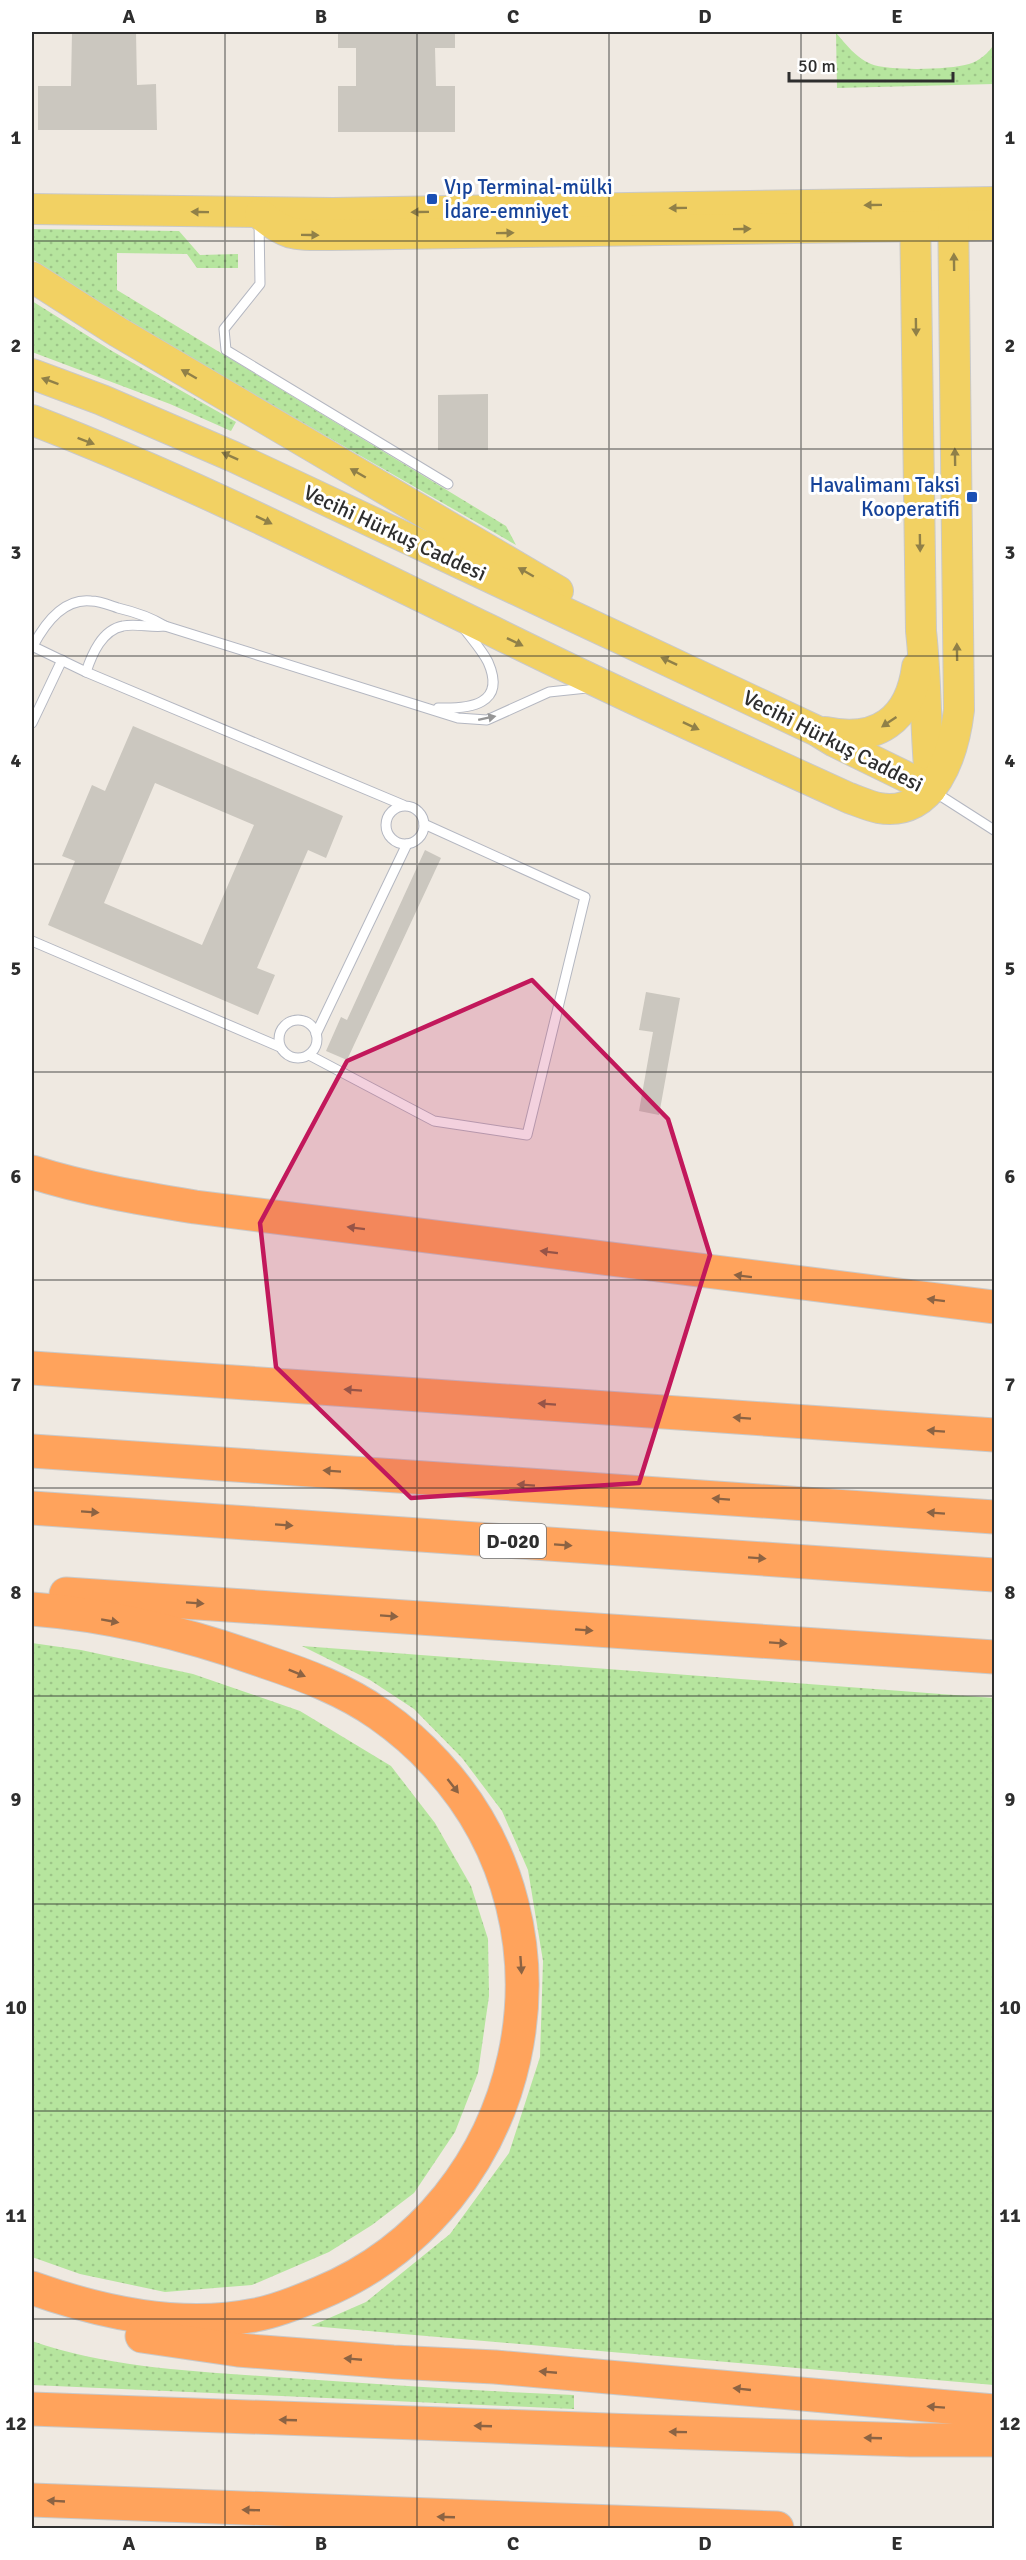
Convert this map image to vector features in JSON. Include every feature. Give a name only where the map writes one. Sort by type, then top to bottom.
[{"type":"highway","points":[[32,1172],[116,1194],[195,1207],[994,1307]]},
{"type":"highway","points":[[32,1368],[994,1435]]},
{"type":"highway","points":[[32,1451],[994,1517]]},
{"type":"highway","name":"D-020","points":[[32,1508],[994,1575]]},
{"type":"highway","points":[[32,1591],[994,1657]]},
{"type":"highway","points":[[32,1609],[137,1626],[220,1645],[335,1688],[377,1712],[410,1738],[437,1764],[467,1803],[497,1859],[516,1925],[522,2005],[514,2059],[498,2115],[459,2185],[436,2213],[411,2237],[353,2278],[294,2304],[254,2315],[179,2320],[116,2311],[32,2288]]},
{"type":"highway","points":[[32,2307],[113,2331],[157,2340],[238,2350],[495,2367],[994,2411]]},
{"type":"highway","points":[[32,2409],[911,2440],[994,2440]]},
{"type":"highway","points":[[32,2500],[623,2526],[777,2529]]},
{"type":"main road","points":[[32,209],[258,213],[278,229],[297,235],[331,236],[953,214],[994,202]]},
{"type":"main road","points":[[953,214],[994,225]]},
{"type":"main road","points":[[931,789],[945,768],[956,734],[959,710],[953,214]]},
{"type":"main road","points":[[915,215],[921,631],[926,669],[927,754],[931,789]]},
{"type":"main road","points":[[32,278],[118,332],[555,589],[626,641]]},
{"type":"main road","name":"Vecihi Hürkuş Caddesi","points":[[32,374],[102,400],[234,457],[817,730],[835,742],[931,789],[921,801],[902,808],[880,808],[849,798],[610,689],[204,491],[120,454],[32,420]]},
{"type":"main road","points":[[817,730],[844,736],[871,732],[900,714],[910,696],[915,680],[921,631]]},
{"type":"lane","points":[[258,213],[260,284],[225,329],[226,350],[448,484]]},
{"type":"lane","points":[[403,806],[86,672],[32,646],[44,626],[58,612],[77,602],[92,600],[146,615],[165,626],[458,718],[487,720],[549,692],[575,688],[610,689]]},
{"type":"lane","points":[[431,708],[462,708],[477,705],[488,698],[493,686],[487,660],[454,612]]},
{"type":"lane","points":[[86,672],[91,656],[103,639],[114,629],[124,626],[150,628],[165,626]]},
{"type":"lane","points":[[32,723],[62,660]]},
{"type":"lane","points":[[931,789],[994,830]]},
{"type":"lane","points":[[403,806],[409,806],[420,812],[424,824],[421,836],[407,843],[392,840],[386,829],[386,822],[391,811],[403,806]]},
{"type":"lane","points":[[309,1055],[434,1121],[526,1135],[585,897],[424,824]]},
{"type":"lane","points":[[32,941],[280,1047],[285,1054],[297,1059],[309,1055],[316,1044],[316,1034],[407,843]]},
{"type":"lane","points":[[280,1047],[280,1030],[290,1022],[296,1020],[308,1023],[316,1034]]},
{"type":"highlighted area","points":[[532,980],[668,1119],[710,1255],[639,1483],[411,1498],[276,1367],[260,1223],[347,1061]]},
{"type":"green space","points":[[836,33],[865,61],[879,66],[904,69],[969,64],[983,56],[994,44],[994,84],[837,88]]},
{"type":"green space","points":[[32,229],[179,231],[200,255],[238,254],[238,268],[197,268],[187,254],[117,253],[117,290],[506,526],[516,545],[162,342],[32,259]]},
{"type":"green space","points":[[32,301],[112,351],[236,422],[231,431],[170,404],[32,352]]},
{"type":"green space","points":[[32,1643],[81,1650],[193,1674],[300,1711],[391,1766],[435,1823],[471,1886],[488,1939],[489,1996],[478,2073],[455,2132],[414,2193],[372,2225],[329,2252],[252,2285],[165,2292],[80,2274],[32,2257]]},
{"type":"green space","points":[[302,1646],[994,1698],[994,2385],[311,2326],[366,2302],[450,2234],[509,2153],[540,2057],[543,1961],[528,1870],[502,1811],[462,1758],[414,1709],[370,1680]]},
{"type":"green space","points":[[32,2341],[91,2357],[151,2367],[424,2387],[574,2395],[574,2409],[32,2385]]},
{"type":"building","points":[[72,32],[136,32],[137,85],[156,84],[157,130],[38,130],[38,86],[71,86]]},
{"type":"building","points":[[338,32],[455,32],[455,48],[435,48],[436,86],[455,86],[455,132],[338,132],[338,86],[356,86],[356,48],[338,48]]},
{"type":"building","points":[[488,394],[488,450],[438,450],[438,395]]},
{"type":"building","points":[[133,726],[343,816],[326,858],[308,850],[257,968],[275,975],[258,1015],[48,925],[75,861],[62,856],[92,785],[105,791]],"holes":[[[155,783],[254,825],[202,945],[104,903]]]},
{"type":"building","points":[[425,850],[441,858],[347,1060],[326,1051],[341,1017],[347,1020]]},
{"type":"building","points":[[646,992],[680,998],[659,1115],[639,1111],[653,1032],[639,1030]]},
{"type":"place","name":"Vıp Terminal-mülki İdare-emniyet","points":[[432,199]]},
{"type":"place","name":"Havalimanı Taksi Kooperatifi","points":[[972,497]]}]
